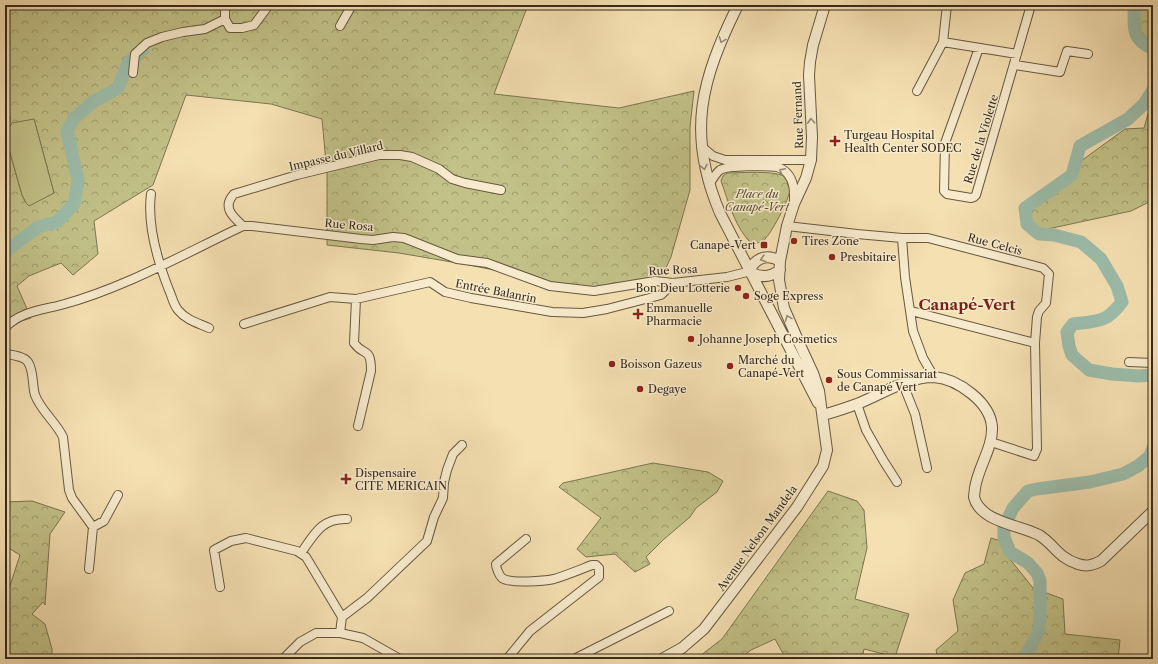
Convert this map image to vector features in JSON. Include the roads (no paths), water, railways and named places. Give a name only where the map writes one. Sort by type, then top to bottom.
[{"type":"street","points":[[225,5],[225,19],[230,28],[242,28],[254,25],[269,5]]},
{"type":"street","points":[[340,26],[352,5]]},
{"type":"street","points":[[738,5],[726,29],[709,74],[701,112],[701,146],[705,169],[709,185],[720,213],[822,411],[857,404],[903,384],[920,379],[934,377],[948,379],[961,385],[977,398],[988,410],[992,426],[991,442],[976,481],[974,496],[979,508],[988,515],[1000,521],[1024,528],[1041,536],[1063,558],[1078,564],[1091,566],[1101,561],[1153,511]]},
{"type":"street","name":"Rue Fernand","points":[[822,411],[818,386],[784,308],[780,289],[780,265],[787,226],[794,204],[806,178],[811,160],[812,137],[809,74],[813,45],[825,5]]},
{"type":"street","points":[[917,91],[943,42],[947,5]]},
{"type":"street","name":"Rue de la Violette","points":[[979,48],[944,143],[944,191],[947,194],[971,198],[976,195],[1015,65],[1031,5]]},
{"type":"street","points":[[133,73],[135,54],[147,43],[162,37],[183,32],[206,29],[225,19]]},
{"type":"street","points":[[943,42],[1018,54]]},
{"type":"street","points":[[1015,65],[1060,72],[1067,51],[1088,54]]},
{"type":"street","points":[[701,146],[713,156],[725,160],[811,160]]},
{"type":"street","name":"Impasse du Villard","points":[[242,226],[233,217],[228,207],[229,199],[234,194],[297,175],[379,155],[400,155],[412,157],[435,167],[452,179],[501,190]]},
{"type":"street","points":[[709,185],[715,175],[725,168],[778,168],[784,170],[792,180],[794,189],[794,204]]},
{"type":"street","points":[[151,194],[150,200],[153,234],[164,280],[177,309],[192,321],[209,328]]},
{"type":"street","name":"Rue Rosa","points":[[5,328],[10,322],[19,316],[78,300],[161,266],[242,226],[372,240],[393,237],[404,238],[457,258],[487,263],[550,286],[594,291],[649,282],[673,283],[727,277],[751,271]]},
{"type":"street","name":"Rue Celcis","points":[[787,226],[902,238],[928,238],[1043,268],[1049,274],[1046,303],[1039,311],[1037,317],[1035,343],[1036,449],[1034,456],[991,442]]},
{"type":"street","points":[[902,238],[905,276],[913,331],[923,358],[934,377]]},
{"type":"street","points":[[769,256],[780,265],[769,276],[757,276],[751,271],[758,260],[763,257],[769,256]]},
{"type":"street","name":"Entrée Balanrin","points":[[244,324],[330,297],[356,300],[430,282],[445,292],[471,298],[552,312],[583,313],[607,309],[661,295],[673,283]]},
{"type":"street","points":[[356,300],[354,343],[370,356],[371,363],[371,371],[358,426]]},
{"type":"street","points":[[911,311],[1035,343]]},
{"type":"street","points":[[5,354],[25,358],[28,362],[31,368],[36,397],[60,429],[63,437],[68,490],[93,527],[89,569]]},
{"type":"street","points":[[1129,362],[1153,364]]},
{"type":"street","points":[[903,384],[915,414],[928,468]]},
{"type":"street","points":[[857,404],[866,430],[897,482]]},
{"type":"street","name":"Avenue Nelson Mandela","points":[[662,659],[682,648],[704,629],[797,507],[823,466],[826,450],[822,411]]},
{"type":"street","points":[[342,617],[367,598],[427,541],[434,517],[443,498],[444,482],[447,470],[454,454],[462,444]]},
{"type":"street","points":[[93,527],[104,521],[118,495]]},
{"type":"street","points":[[301,553],[318,529],[324,524],[332,520],[347,519]]},
{"type":"street","points":[[220,587],[214,550],[230,541],[246,538],[301,553],[306,557],[342,617],[340,633]]},
{"type":"street","points":[[507,659],[530,631],[599,577],[600,573],[599,568],[596,565],[592,565],[555,578],[538,582],[507,580],[502,578],[496,568],[496,564],[526,538]]},
{"type":"street","points":[[574,659],[669,611]]},
{"type":"street","points":[[284,659],[300,642],[316,633],[340,633],[362,638],[400,659]]},
{"type":"waterway","points":[[1134,5],[1134,25],[1137,36],[1145,45],[1153,49]]},
{"type":"waterway","points":[[5,252],[38,227],[57,222],[74,204],[78,180],[67,131],[74,118],[93,102],[118,88],[128,63],[143,49]]},
{"type":"waterway","points":[[1153,90],[1144,104],[1128,119],[1080,146],[1072,175],[1025,208],[1027,224],[1039,234],[1054,235],[1081,242],[1101,259],[1117,286],[1122,302],[1111,314],[1101,320],[1073,324],[1067,332],[1072,355],[1089,370],[1112,374],[1138,376],[1153,375]]},
{"type":"waterway","points":[[1022,659],[1030,649],[1039,630],[1040,581],[1037,573],[1028,563],[1010,552],[1004,537],[1004,527],[1013,508],[1028,491],[1090,482],[1123,474],[1138,466],[1150,456],[1153,448]]},
{"type":"place","name":"Turgeau Hospital Health Center SODEC","points":[[835,141]]},
{"type":"place","name":"Tires Zone","points":[[794,241]]},
{"type":"place","name":"Canape-Vert","points":[[764,245]]},
{"type":"place","name":"Presbitaire","points":[[832,257]]},
{"type":"place","name":"Bon Dieu Lotterie","points":[[738,288]]},
{"type":"place","name":"Soge Express","points":[[746,296]]},
{"type":"place","name":"Emmanuelle Pharmacie","points":[[638,314]]},
{"type":"place","name":"Johanne Joseph Cosmetics","points":[[691,339]]},
{"type":"place","name":"Boisson Gazeus","points":[[612,364]]},
{"type":"place","name":"Marché du Canapé-Vert","points":[[730,366]]},
{"type":"place","name":"Sous Commissariat de Canapé Vert","points":[[829,380]]},
{"type":"place","name":"Degaye","points":[[640,389]]},
{"type":"place","name":"Dispensaire CITE MERICAIN","points":[[346,479]]},
{"type":"district","name":"Canapé-Vert","points":[[967,305]]},
{"type":"park label","name":"Place du Canapé-Vert","points":[[757,200]]}]
